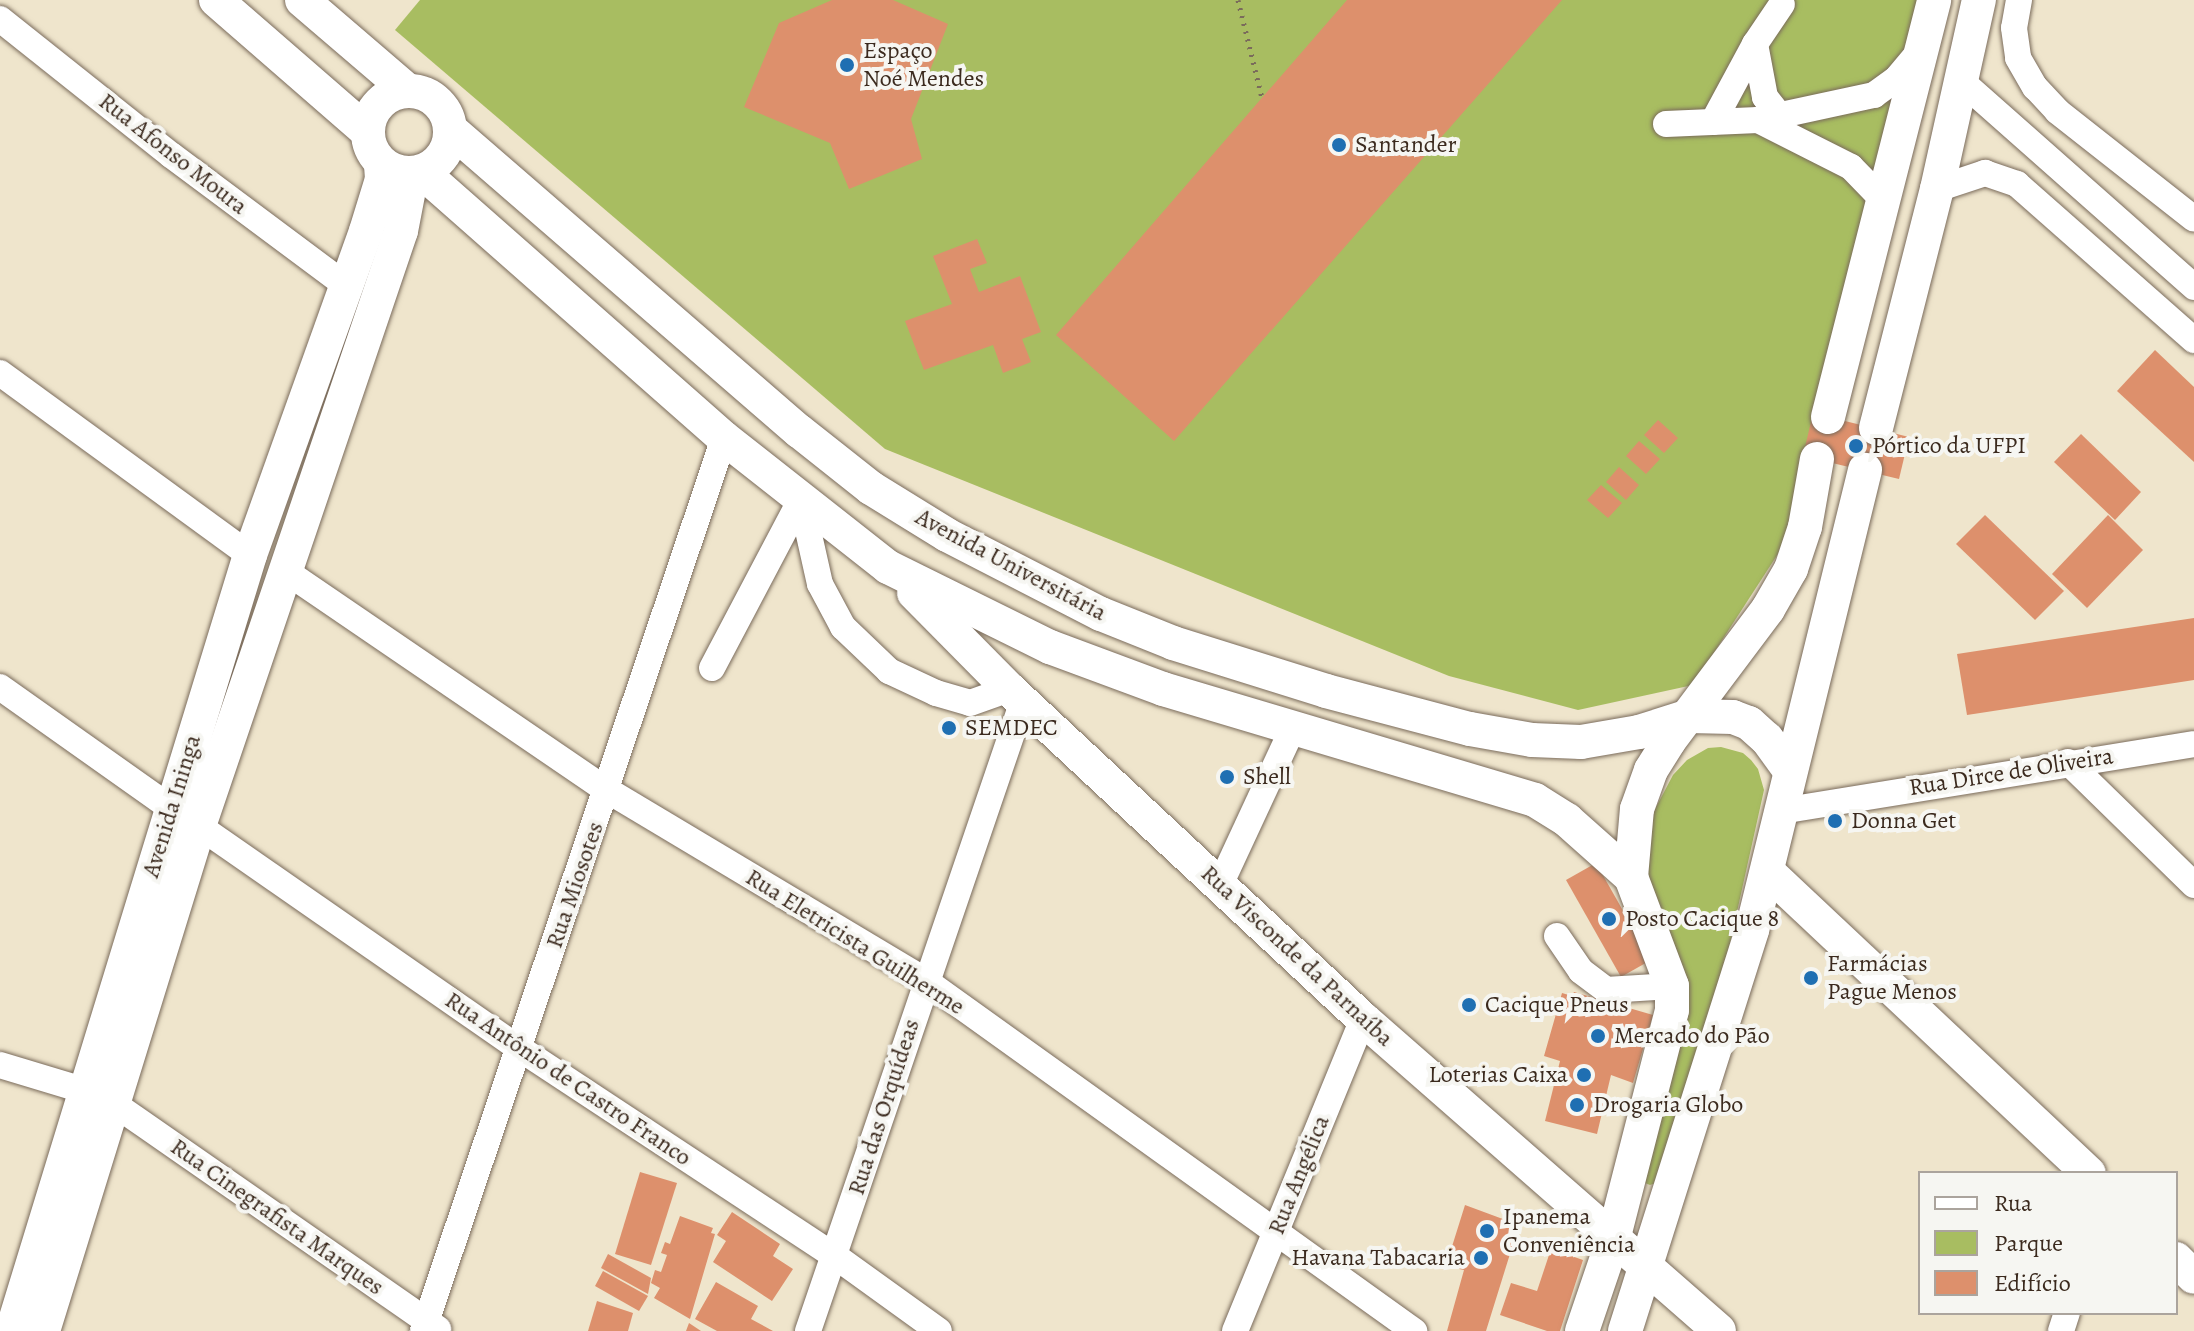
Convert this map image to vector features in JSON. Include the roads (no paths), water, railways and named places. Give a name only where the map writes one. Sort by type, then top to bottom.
[{"type":"main road","name":"Avenida Universitária","points":[[216,0],[396,160],[724,438],[888,567],[1050,647],[1163,689],[1535,800],[1567,820],[1631,877]]},
{"type":"main road","points":[[302,0],[408,91],[432,98],[441,106],[450,129],[444,155],[396,160],[382,179],[362,292]]},
{"type":"main road","points":[[1828,417],[1934,0]]},
{"type":"main road","points":[[1876,428],[1937,189],[1979,0]]},
{"type":"main road","points":[[396,160],[369,120],[384,100],[408,91]]},
{"type":"main road","name":"Avenida Universitária","points":[[450,129],[799,431],[871,488],[959,542],[1101,614],[1173,643],[1326,691],[1470,729],[1532,740],[1581,742],[1639,732],[1689,716]]},
{"type":"main road","name":"Avenida Ininga","points":[[12,1331],[99,1097],[185,817],[250,555],[362,292]]},
{"type":"main road","name":"Avenida Ininga","points":[[185,817],[284,570],[362,292]]},
{"type":"main road","points":[[1852,325],[1900,340]]},
{"type":"main road","points":[[1582,1331],[1613,1240],[1668,1035],[1672,986],[1631,877],[1637,809],[1651,770],[1768,609],[1791,569],[1805,527],[1817,459]]},
{"type":"main road","points":[[1625,1331],[1752,930],[1768,872],[1789,769],[1865,470]]},
{"type":"main road","points":[[841,530],[871,488]]},
{"type":"main road","points":[[250,555],[284,570]]},
{"type":"main road","name":"Rua Visconde da Parnaíba","points":[[888,567],[1016,695],[1363,1019],[1719,1331]]},
{"type":"main road","points":[[1302,731],[1326,691]]},
{"type":"main road","points":[[1689,716],[1713,714],[1749,723],[1767,739],[1789,769]]},
{"type":"main road","points":[[1768,872],[2087,1171]]},
{"type":"main road","name":"Avenida Ininga","points":[[43,1331],[99,1097]]},
{"type":"main road","points":[[2178,1261],[2194,1277]]},
{"type":"street","points":[[2019,0],[2014,28],[2018,58],[2035,87],[2057,111],[2194,219]]},
{"type":"street","points":[[1713,122],[1755,44],[1782,4]]},
{"type":"street","name":"Rua Afonso Moura","points":[[0,19],[171,155],[362,292]]},
{"type":"street","points":[[1755,44],[1768,117]]},
{"type":"street","points":[[1666,124],[1768,117],[1874,95],[1897,78],[1922,48]]},
{"type":"street","points":[[1959,79],[2085,190],[2190,275]]},
{"type":"street","points":[[1768,117],[1851,167],[1885,202]]},
{"type":"street","points":[[1937,189],[1985,173],[2017,184],[2194,340]]},
{"type":"street","points":[[2062,224],[2061,207],[2065,200],[2085,190]]},
{"type":"street","points":[[2155,306],[2194,300]]},
{"type":"street","points":[[0,373],[250,555]]},
{"type":"street","name":"Rua Miosotes","points":[[430,1328],[519,1048],[724,438]]},
{"type":"street","points":[[712,668],[801,499]]},
{"type":"street","points":[[801,499],[820,584],[843,627],[889,671],[936,693],[970,703],[1016,695]]},
{"type":"street","name":"Rua Eletricista Guilherme","points":[[284,570],[607,790],[926,981],[1414,1331]]},
{"type":"street","name":"Rua Antônio de Castro Franco","points":[[0,687],[519,1048],[835,1256],[939,1331]]},
{"type":"street","name":"Rua das Orquídeas","points":[[808,1331],[926,981],[1016,695]]},
{"type":"street","points":[[1220,885],[1302,731]]},
{"type":"street","name":"Rua Dirce de Oliveira","points":[[1781,811],[2068,762],[2194,744]]},
{"type":"street","points":[[2068,762],[2194,885]]},
{"type":"street","points":[[1557,936],[1581,971],[1606,990],[1672,986]]},
{"type":"street","name":"Rua Angélica","points":[[1235,1331],[1363,1019]]},
{"type":"street","name":"Rua Cinegrafista Marques","points":[[0,1065],[99,1097],[430,1328]]},
{"type":"place","name":"Espaço Noé Mendes","points":[[847,65]]},
{"type":"place","name":"Santander","points":[[1339,145]]},
{"type":"place","name":"Pórtico da UFPI","points":[[1856,446]]},
{"type":"place","name":"SEMDEC","points":[[949,728]]},
{"type":"place","name":"Shell","points":[[1227,777]]},
{"type":"place","name":"Donna Get","points":[[1835,821]]},
{"type":"place","name":"Posto Cacique 8","points":[[1609,919]]},
{"type":"place","name":"Farmácias Pague Menos","points":[[1811,978]]},
{"type":"place","name":"Cacique Pneus","points":[[1469,1005]]},
{"type":"place","name":"Mercado do Pão","points":[[1598,1036]]},
{"type":"place","name":"Loterias Caixa","points":[[1584,1075]]},
{"type":"place","name":"Drogaria Globo","points":[[1577,1105]]},
{"type":"place","name":"Ipanema Conveniência","points":[[1487,1231]]},
{"type":"place","name":"Havana Tabacaria","points":[[1481,1258]]}]
